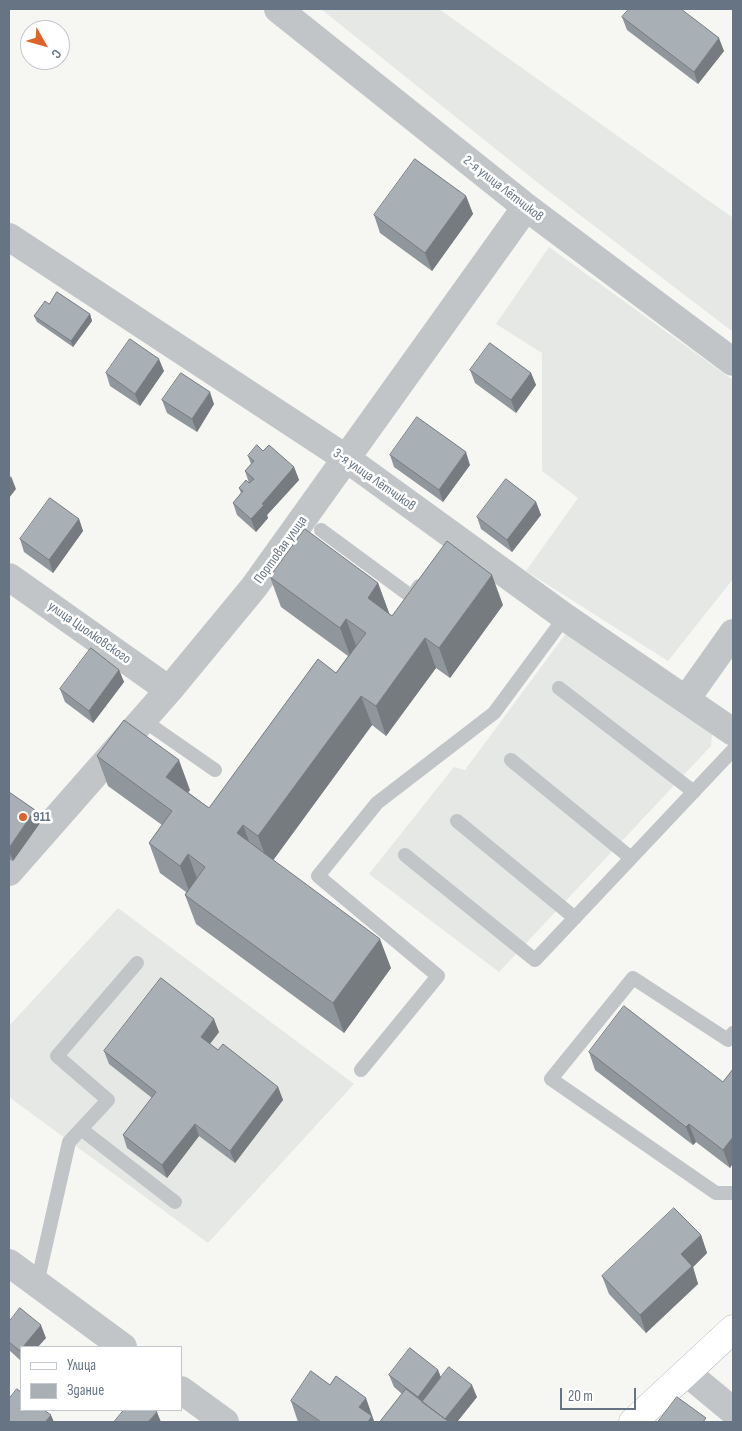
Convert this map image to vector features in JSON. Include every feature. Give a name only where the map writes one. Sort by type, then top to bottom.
[{"type":"main road","points":[[633,1422],[733,1329]]},
{"type":"street","name":"2-я улица Лётчиков","points":[[278,9],[526,207],[733,362]]},
{"type":"street","name":"Портовая улица","points":[[9,872],[169,690],[254,587],[526,207]]},
{"type":"street","name":"3-я улица Лётчиков","points":[[9,237],[347,459],[448,544],[565,617],[687,698],[733,732]]},
{"type":"street","name":"улица Циолковского","points":[[9,577],[169,690]]},
{"type":"street","points":[[687,698],[733,633]]},
{"type":"street","points":[[9,1263],[122,1346]]},
{"type":"street","points":[[686,1372],[733,1411]]},
{"type":"street","points":[[182,1391],[225,1422]]},
{"type":"lane","points":[[321,530],[412,597],[428,574]]},
{"type":"lane","points":[[361,1070],[438,976],[318,876],[377,803],[494,713],[565,617]]},
{"type":"lane","points":[[559,688],[694,792]]},
{"type":"lane","points":[[143,720],[215,770]]},
{"type":"lane","points":[[405,855],[535,960],[733,750]]},
{"type":"lane","points":[[511,760],[631,858]]},
{"type":"lane","points":[[457,821],[575,918]]},
{"type":"lane","points":[[37,1284],[70,1142],[108,1100],[57,1056],[137,963]]},
{"type":"lane","points":[[733,1034],[728,1040],[633,978],[551,1079],[716,1193],[733,1193]]},
{"type":"lane","points":[[81,1129],[175,1202]]},
{"type":"shaded area","points":[[321,9],[439,9],[733,218],[733,332],[542,186]]},
{"type":"shaded area","points":[[549,247],[733,380],[733,579],[668,661],[526,571],[578,498],[542,471],[542,353],[496,324]]},
{"type":"shaded area","points":[[567,632],[712,734],[711,746],[499,972],[369,874],[454,767],[465,770]]},
{"type":"shaded area","points":[[118,908],[354,1084],[208,1243],[9,1097],[9,1026]]},
{"type":"building","points":[[629,9],[681,9],[719,38],[694,72],[622,17]]},
{"type":"building","points":[[415,159],[466,196],[425,253],[374,215]]},
{"type":"building","points":[[57,292],[90,314],[71,341],[34,316],[45,301],[49,304]]},
{"type":"building","points":[[130,339],[159,359],[135,394],[106,373]]},
{"type":"building","points":[[490,343],[531,373],[511,400],[470,370]]},
{"type":"building","points":[[181,373],[210,392],[192,419],[162,400]]},
{"type":"building","points":[[417,417],[466,452],[439,490],[390,455]]},
{"type":"building","points":[[257,445],[263,451],[269,445],[294,467],[251,519],[233,503],[243,491],[239,488],[246,480],[249,483],[254,479],[245,471],[254,461],[248,456]]},
{"type":"building","points":[[506,479],[536,502],[507,540],[477,517]]},
{"type":"building","points":[[50,498],[79,519],[49,560],[20,539]]},
{"type":"building","points":[[305,529],[378,583],[368,598],[392,616],[447,541],[492,575],[439,648],[425,638],[376,706],[361,696],[258,836],[243,825],[237,833],[380,939],[333,1003],[185,895],[205,867],[188,854],[180,866],[149,843],[172,811],[97,756],[124,720],[179,760],[166,777],[209,808],[318,659],[336,673],[366,633],[346,619],[340,628],[270,577]]},
{"type":"building","points":[[91,648],[119,670],[89,711],[60,689]]},
{"type":"building","points":[[9,792],[35,810],[9,848]]},
{"type":"building","points":[[161,978],[214,1019],[201,1037],[218,1050],[223,1044],[278,1087],[230,1151],[195,1124],[162,1165],[123,1135],[156,1092],[104,1051]]},
{"type":"building","points":[[624,1006],[723,1082],[733,1069],[733,1137],[723,1150],[689,1124],[686,1127],[589,1052]]},
{"type":"building","points":[[674,1208],[701,1235],[681,1254],[692,1266],[640,1315],[602,1276]]},
{"type":"building","points":[[20,1308],[41,1325],[24,1346],[20,1346],[20,1351],[9,1342],[9,1322]]},
{"type":"building","points":[[410,1348],[438,1370],[418,1397],[389,1375]]},
{"type":"building","points":[[449,1367],[472,1385],[445,1419],[422,1402]]},
{"type":"building","points":[[311,1371],[330,1385],[336,1376],[366,1398],[359,1407],[372,1416],[368,1422],[321,1422],[291,1401]]},
{"type":"building","points":[[17,1389],[20,1391],[20,1411],[45,1411],[51,1415],[45,1422],[9,1422],[9,1399]]},
{"type":"building","points":[[406,1389],[449,1422],[380,1422]]},
{"type":"building","points":[[677,1397],[706,1418],[703,1422],[658,1422]]},
{"type":"building","points":[[123,1411],[157,1412],[148,1422],[115,1421]]},
{"type":"place","name":"911","points":[[23,817]]}]
